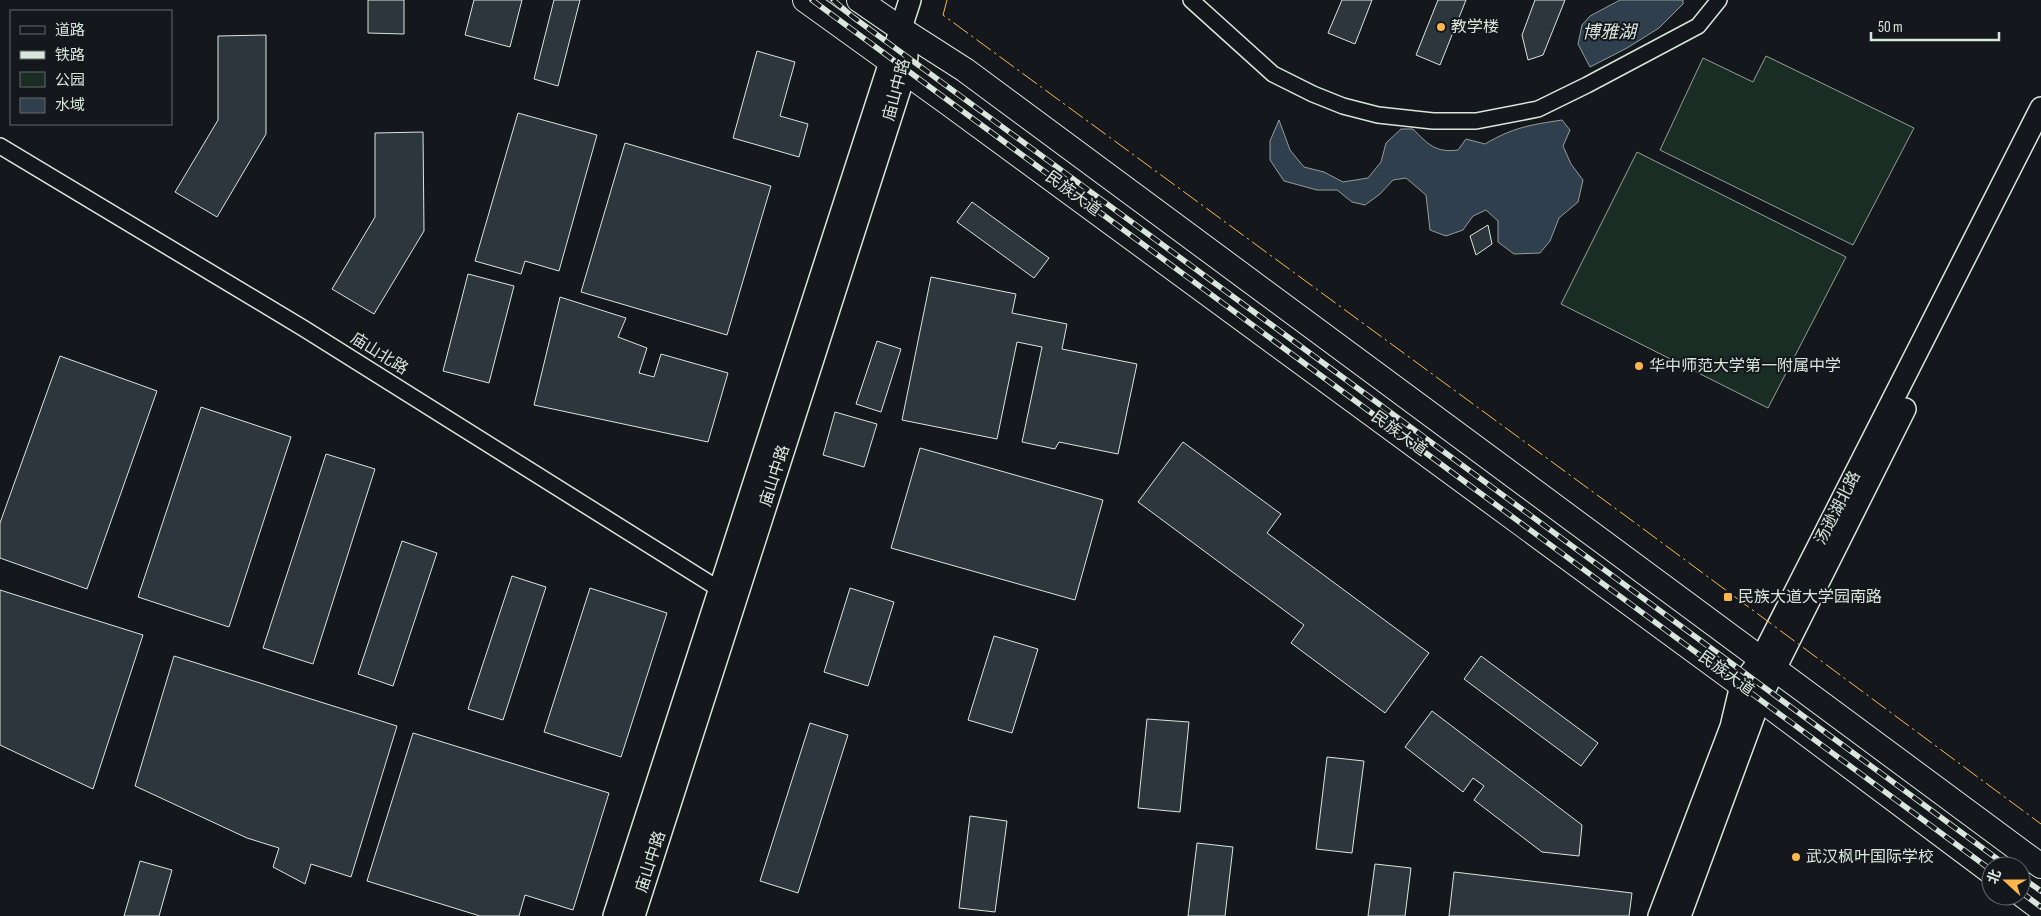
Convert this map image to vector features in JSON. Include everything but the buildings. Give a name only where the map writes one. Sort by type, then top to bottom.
[{"type":"main road","name":"民族大道","points":[[805,0],[1741,685],[1981,865]]},
{"type":"main road","name":"民族大道","points":[[859,0],[965,70],[2041,866]]},
{"type":"street","name":"庙山中路","points":[[614,916],[728,592],[898,68],[910,0]]},
{"type":"street","points":[[1191,0],[1274,74],[1312,94],[1343,106],[1378,115],[1433,121],[1476,121],[1538,109],[1698,26],[1719,0]]},
{"type":"street","name":"汤逊湖北路","points":[[1680,916],[1760,699],[1768,664],[2041,108]]},
{"type":"street","name":"汤逊湖北路","points":[[1659,916],[1731,727],[1741,685],[1768,664],[2041,136]]},
{"type":"street","name":"庙山北路","points":[[0,146],[295,323],[728,592]]},
{"type":"street","name":"庙山中路","points":[[634,916],[728,592]]},
{"type":"green space","points":[[1766,56],[1914,128],[1853,245],[1660,150],[1703,58],[1753,82]]},
{"type":"green space","points":[[1637,152],[1846,257],[1768,408],[1561,304]]},
{"type":"water","name":"博雅湖","points":[[1620,0],[1683,0],[1683,4],[1659,28],[1627,48],[1590,67],[1578,44],[1582,25],[1590,16]]},
{"type":"water","points":[[1279,120],[1290,150],[1304,167],[1324,172],[1343,182],[1368,178],[1381,162],[1386,143],[1401,129],[1413,129],[1432,146],[1450,151],[1458,150],[1466,139],[1485,144],[1522,128],[1562,120],[1570,130],[1563,146],[1571,164],[1583,180],[1578,202],[1559,218],[1550,241],[1540,253],[1514,254],[1498,242],[1498,221],[1486,210],[1473,216],[1463,230],[1446,236],[1430,230],[1426,195],[1406,178],[1393,180],[1380,194],[1365,205],[1352,202],[1337,190],[1317,190],[1284,181],[1270,160],[1270,141]]},
{"type":"railway","points":[[812,0],[1981,863]]},
{"type":"railway","points":[[833,0],[853,17],[1993,856]]},
{"type":"railway","points":[[2031,884],[2041,891]]},
{"type":"railway","points":[[2031,900],[2041,907]]},
{"type":"power","points":[[947,0],[943,15],[1638,525],[2041,824]]},
{"type":"place","name":"教学楼","points":[[1441,27]]},
{"type":"place","name":"华中师范大学第一附属中学","points":[[1639,366]]},
{"type":"place","name":"民族大道大学园南路","points":[[1728,597]]},
{"type":"place","name":"武汉枫叶国际学校","points":[[1796,857]]}]
